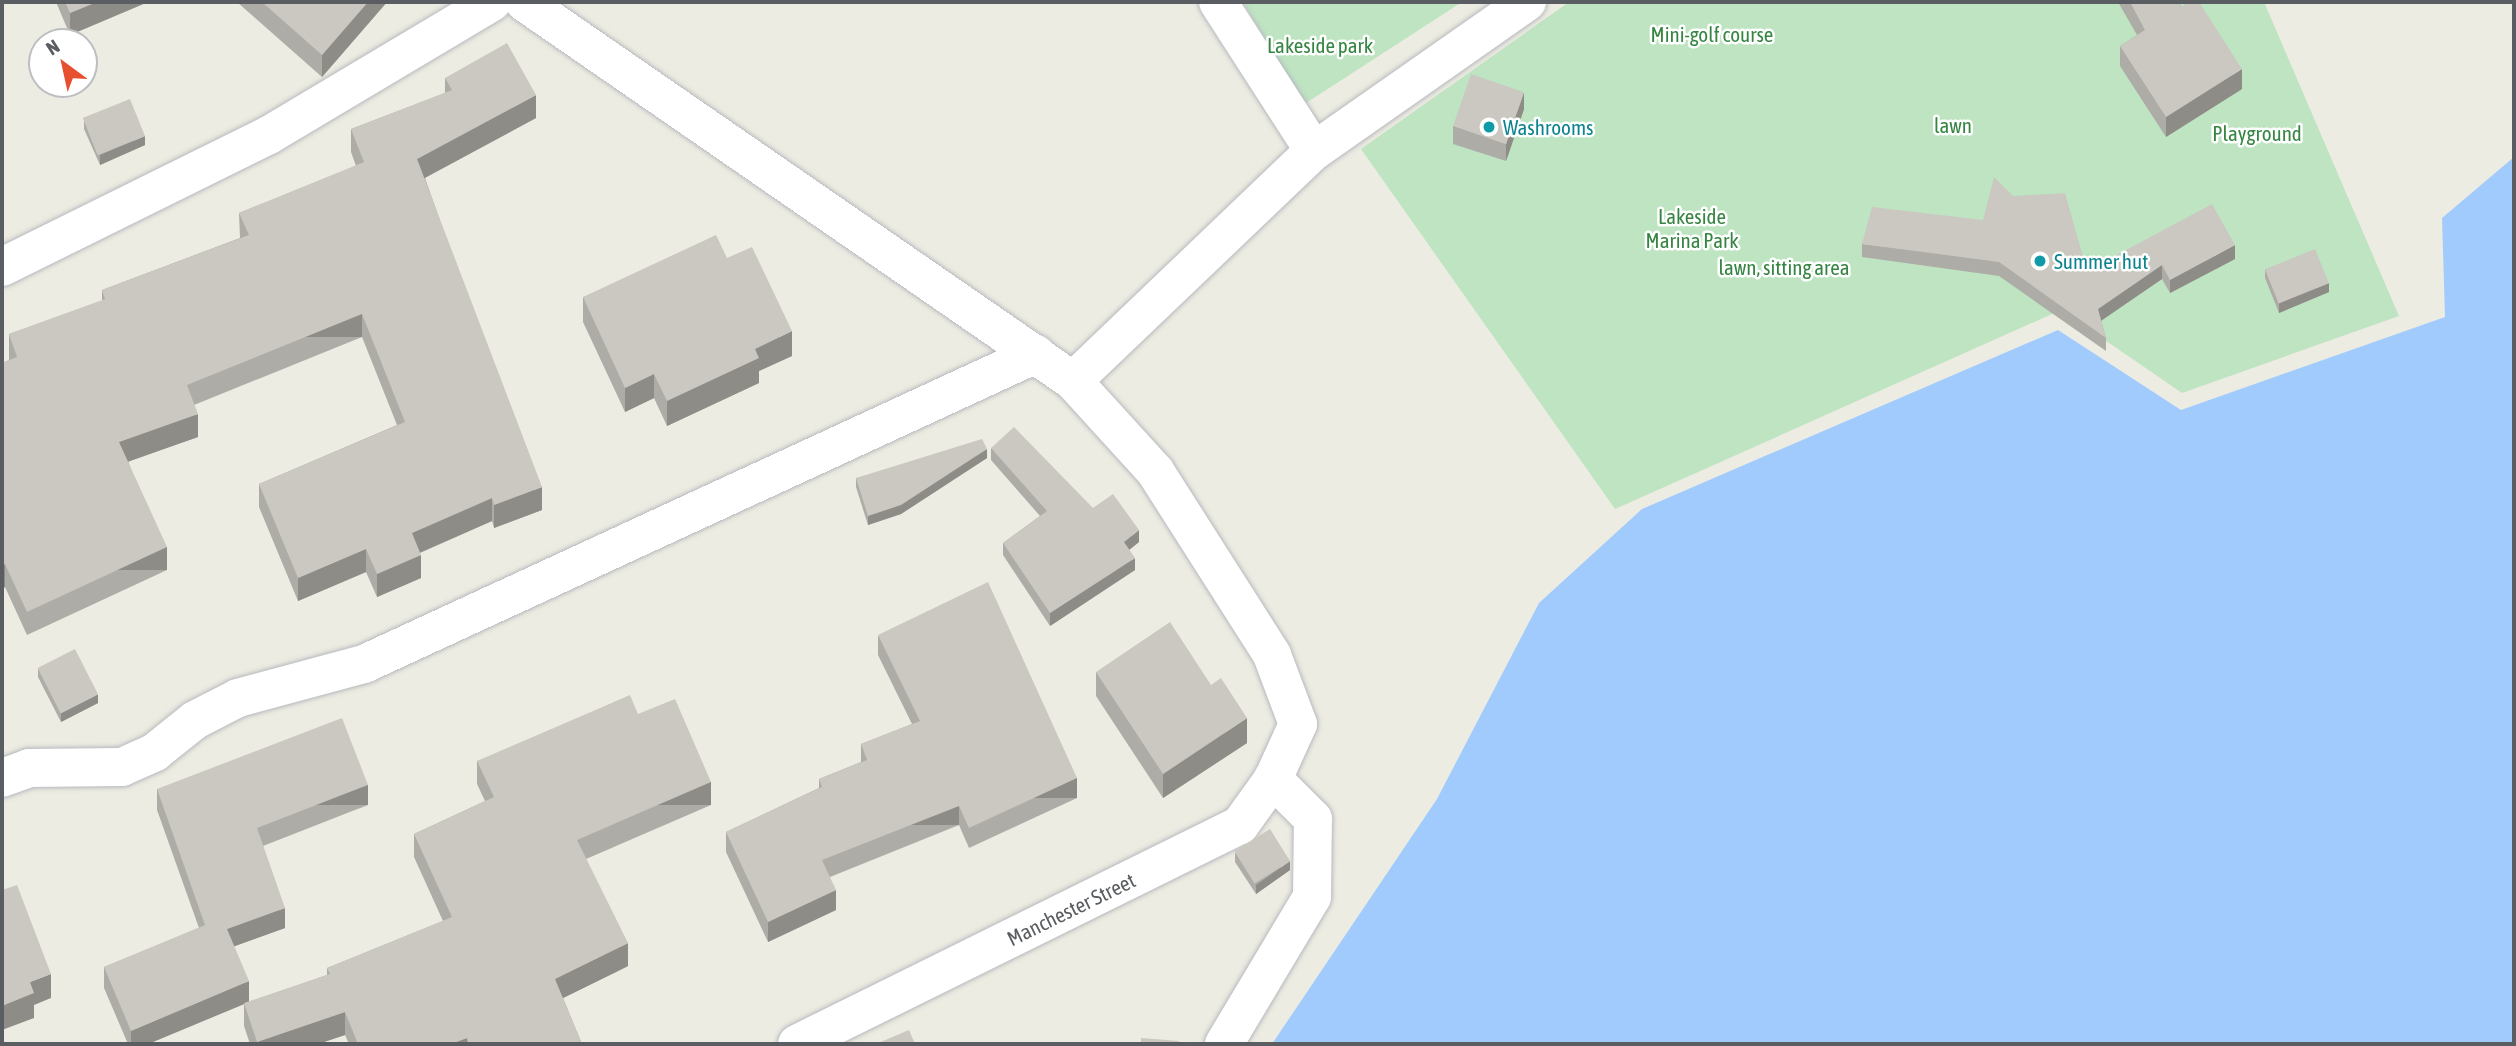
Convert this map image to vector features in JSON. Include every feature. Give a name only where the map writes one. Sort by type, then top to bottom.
[{"type":"street","points":[[2,267],[269,135],[492,2]]},
{"type":"street","points":[[524,2],[1073,381],[1314,151],[1527,2]]},
{"type":"street","points":[[1218,2],[1314,151]]},
{"type":"street","points":[[2,778],[29,768],[122,767],[155,752],[195,720],[238,698],[364,664],[1036,354]]},
{"type":"street","name":"Manchester Street","points":[[797,1044],[1240,825],[1273,779],[1298,724],[1272,655],[1155,471],[1073,381]]},
{"type":"street","points":[[1224,1044],[1312,897],[1313,819],[1273,779]]},
{"type":"green space","name":"Lakeside park","points":[[1243,2],[1462,2],[1303,105]]},
{"type":"green space","name":"Lakeside Marina Park","points":[[1569,2],[2264,2],[2399,316],[2182,393],[2061,310],[1615,509],[1361,149]]},
{"type":"water","points":[[2514,157],[2514,1044],[1272,1044],[1437,799],[1539,603],[1642,509],[2058,330],[2181,410],[2445,317],[2442,218]]},
{"type":"building","points":[[65,2],[97,2],[70,13]]},
{"type":"building","points":[[262,2],[368,2],[322,55]]},
{"type":"building","points":[[2130,2],[2178,2],[2181,7],[2189,2],[2199,2],[2242,69],[2166,117],[2120,46],[2145,30]]},
{"type":"building","points":[[507,43],[536,95],[417,159],[542,487],[494,505],[492,498],[412,533],[421,555],[377,574],[366,549],[298,578],[259,484],[405,422],[362,314],[187,385],[198,414],[119,442],[167,547],[27,612],[5,564],[2,566],[2,363],[17,357],[9,334],[105,299],[102,290],[249,235],[239,213],[364,162],[351,129],[452,90],[445,78]]},
{"type":"building","name":"Washrooms","points":[[1471,74],[1524,92],[1506,144],[1453,126]]},
{"type":"building","points":[[130,99],[145,136],[98,155],[83,118]]},
{"type":"building","points":[[1994,177],[2013,196],[2065,193],[2087,271],[2212,204],[2235,245],[2170,280],[2162,265],[2098,309],[2106,338],[1999,262],[1862,244],[1872,207],[1983,220]]},
{"type":"building","points":[[716,235],[727,258],[752,247],[792,331],[755,349],[759,358],[667,401],[654,374],[625,388],[583,297]]},
{"type":"building","points":[[2315,249],[2329,283],[2279,304],[2265,269]]},
{"type":"building","points":[[1014,427],[1093,508],[1113,494],[1139,530],[1124,542],[1135,558],[1050,613],[1003,543],[1047,511],[991,448]]},
{"type":"building","points":[[982,439],[987,449],[901,505],[868,516],[856,478]]},
{"type":"building","points":[[988,582],[1077,778],[969,828],[959,806],[822,860],[836,890],[768,922],[726,832],[822,787],[819,779],[867,760],[861,744],[920,721],[878,635]]},
{"type":"building","points":[[1170,622],[1211,685],[1221,678],[1247,718],[1163,774],[1096,672]]},
{"type":"building","points":[[75,649],[98,694],[61,714],[38,668]]},
{"type":"building","points":[[630,695],[638,714],[675,699],[711,782],[577,840],[628,943],[555,979],[582,1044],[469,1044],[467,1038],[451,1044],[358,1044],[345,1012],[257,1042],[244,1003],[330,974],[327,968],[452,917],[414,834],[494,797],[477,761]]},
{"type":"building","points":[[342,718],[368,785],[257,828],[285,908],[227,929],[249,981],[131,1031],[104,967],[205,925],[157,789]]},
{"type":"building","points":[[1270,829],[1290,861],[1255,883],[1234,851]]},
{"type":"building","points":[[17,885],[51,974],[30,982],[34,993],[2,1006],[2,890]]},
{"type":"building","points":[[909,1030],[915,1044],[876,1044]]},
{"type":"building","points":[[1141,1038],[1179,1041],[1179,1044],[1141,1044]]},
{"type":"place","name":"Washrooms","points":[[1489,127]]},
{"type":"place","name":"Summer hut","points":[[2040,261]]},
{"type":"park label","name":"Mini-golf course","points":[[1712,34]]},
{"type":"park label","name":"lawn","points":[[1953,125]]},
{"type":"park label","name":"Playground","points":[[2257,133]]},
{"type":"park label","name":"lawn, sitting area","points":[[1784,267]]}]
